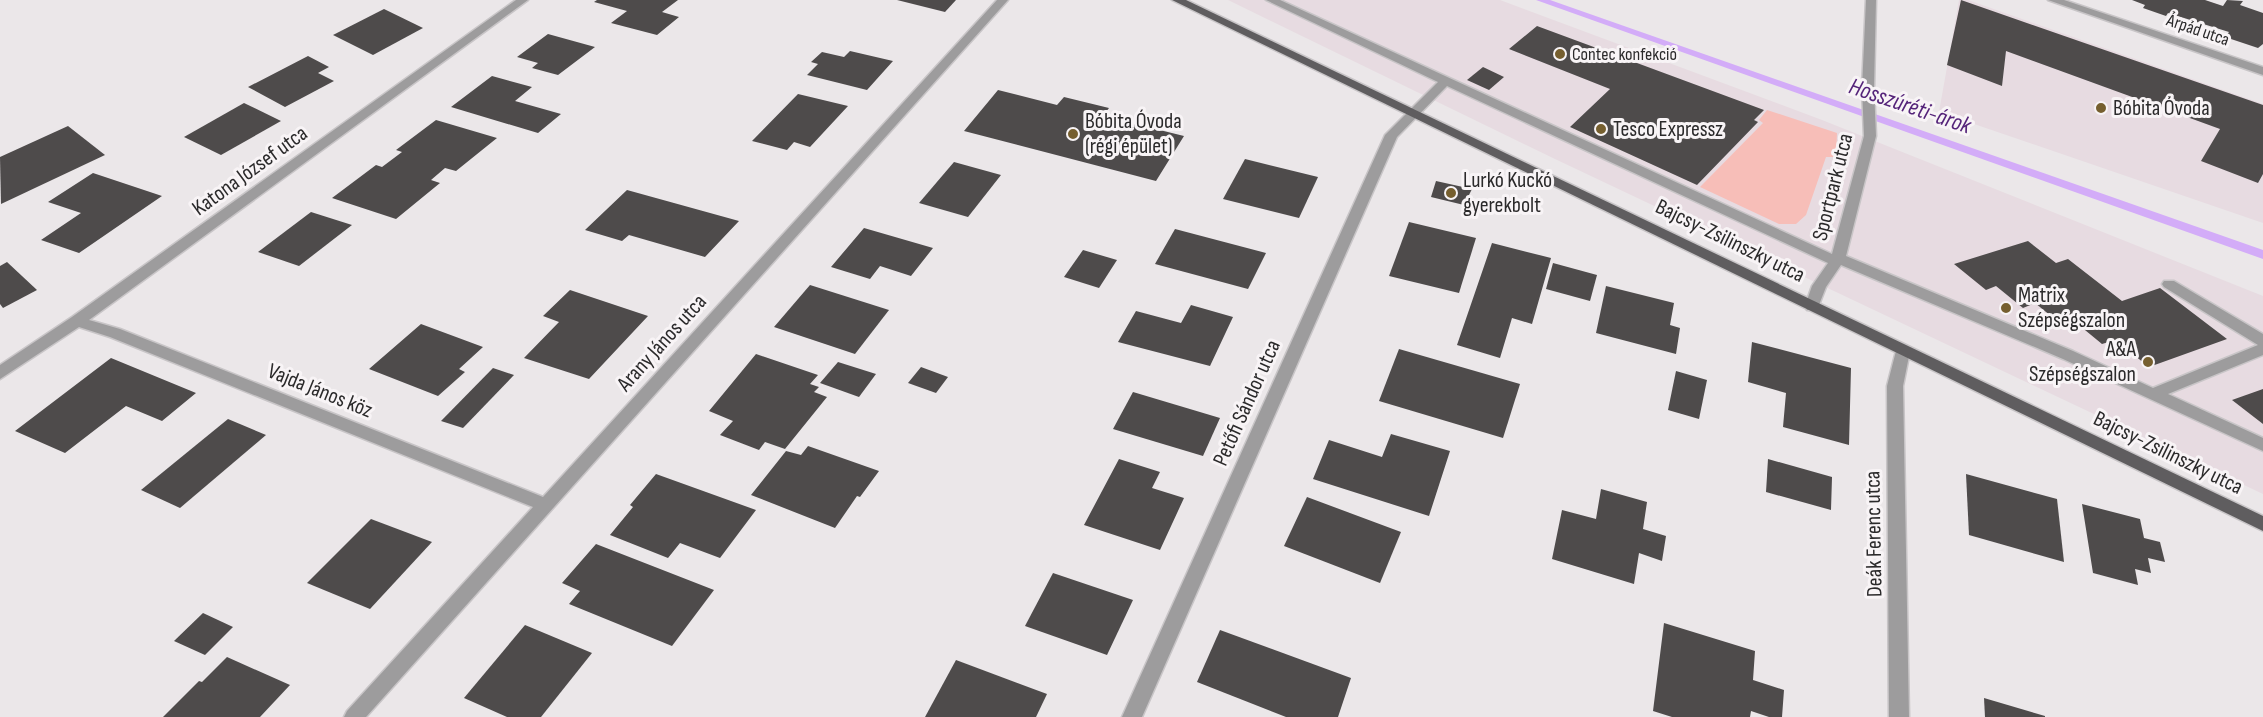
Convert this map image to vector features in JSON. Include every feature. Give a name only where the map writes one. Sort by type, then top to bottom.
[{"type":"main road","name":"Bajcsy-Zsilinszky utca","points":[[1178,0],[2263,524]]},
{"type":"street","name":"Katona József utca","points":[[0,373],[77,321],[523,0]]},
{"type":"street","name":"Arany János utca","points":[[354,717],[1003,0]]},
{"type":"street","points":[[1271,0],[1837,259],[2068,355],[2263,446]]},
{"type":"street","name":"Sportpark utca","points":[[1812,306],[1819,286],[1837,259],[1870,136],[1868,88],[1871,0]]},
{"type":"street","name":"Árpád utca","points":[[2054,0],[2263,71]]},
{"type":"street","name":"Petőfi Sándor utca","points":[[1132,717],[1391,135],[1445,81]]},
{"type":"street","points":[[2169,284],[2263,341]]},
{"type":"street","name":"Vajda János köz","points":[[77,321],[115,333],[546,505]]},
{"type":"street","points":[[2153,394],[2263,349]]},
{"type":"street","name":"Deák Ferenc utca","points":[[1899,717],[1895,386],[1903,351]]},
{"type":"shaded area","points":[[1228,0],[1500,0],[1822,120],[2263,296],[2263,494],[1555,159]]},
{"type":"shaded area","name":"Bóbita Óvoda","points":[[1959,0],[1968,0],[2263,104],[2263,223],[1939,112]]},
{"type":"shaded area","points":[[1767,110],[1837,133],[1836,157],[1826,157],[1806,215],[1796,224],[1779,224],[1700,187],[1763,123],[1759,120]]},
{"type":"building","points":[[597,0],[678,0],[662,12],[679,17],[657,35],[611,23],[627,11],[594,2]]},
{"type":"building","points":[[897,0],[956,0],[945,12]]},
{"type":"building","points":[[1961,0],[2263,105],[2263,174],[2258,183],[2201,161],[2220,129],[2006,51],[2002,86],[1947,65]]},
{"type":"building","points":[[2132,0],[2205,0],[2223,6],[2227,0],[2243,1],[2240,5],[2263,13],[2263,44],[2258,48],[2225,37],[2229,32],[2168,13],[2166,16],[2143,8],[2145,5]]},
{"type":"building","points":[[384,9],[423,28],[373,55],[333,35]]},
{"type":"building","points":[[1537,26],[1764,110],[1754,120],[1758,122],[1697,185],[1570,127],[1610,89],[1509,49]]},
{"type":"building","points":[[548,34],[595,47],[558,75],[532,68],[538,63],[517,57]]},
{"type":"building","points":[[850,51],[893,61],[867,90],[807,75],[818,64],[811,62],[822,52],[844,57]]},
{"type":"building","points":[[308,56],[329,67],[318,73],[334,81],[285,107],[248,87]]},
{"type":"building","points":[[1483,67],[1504,77],[1489,90],[1467,80]]},
{"type":"building","points":[[492,76],[532,87],[515,101],[561,114],[538,133],[451,107]]},
{"type":"building","name":"Bóbita Óvoda (régi épület)","points":[[998,90],[1057,105],[1064,97],[1109,108],[1103,116],[1184,136],[1156,181],[964,131]]},
{"type":"building","points":[[798,94],[848,106],[810,147],[794,142],[787,150],[752,141]]},
{"type":"building","points":[[244,103],[281,121],[221,155],[184,137]]},
{"type":"building","points":[[436,120],[497,138],[456,171],[445,168],[431,180],[440,183],[396,219],[332,198],[376,165],[382,167],[402,152],[396,150]]},
{"type":"building","points":[[68,126],[105,155],[1,204],[0,157]]},
{"type":"building","points":[[1245,159],[1318,177],[1299,218],[1223,199]]},
{"type":"building","points":[[954,162],[1001,175],[968,217],[919,203]]},
{"type":"building","points":[[93,173],[162,196],[79,253],[41,240],[81,213],[48,202]]},
{"type":"building","name":"Lurkó Kuckó gyerekbolt","points":[[1436,181],[1472,189],[1464,205],[1431,197]]},
{"type":"building","points":[[627,190],[739,221],[705,257],[629,235],[622,241],[585,230]]},
{"type":"building","points":[[311,212],[352,225],[299,266],[258,252]]},
{"type":"building","points":[[1409,222],[1476,238],[1459,293],[1389,276]]},
{"type":"building","points":[[864,228],[933,248],[911,276],[880,266],[870,279],[831,267]]},
{"type":"building","points":[[1175,229],[1266,253],[1248,289],[1155,264]]},
{"type":"building","points":[[2028,241],[2056,263],[2068,259],[2122,301],[2160,288],[2227,339],[2149,367],[2115,340],[2102,344],[2074,321],[2062,325],[2035,303],[2023,308],[1996,286],[1986,290],[1954,264]]},
{"type":"building","points":[[1492,243],[1551,258],[1532,324],[1512,318],[1500,358],[1457,345]]},
{"type":"building","points":[[1083,250],[1117,260],[1099,288],[1064,277]]},
{"type":"building","points":[[7,262],[37,290],[3,308],[0,304],[0,266]]},
{"type":"building","points":[[1553,263],[1597,275],[1590,301],[1546,289]]},
{"type":"building","points":[[810,285],[889,310],[855,354],[774,327]]},
{"type":"building","points":[[1606,286],[1674,303],[1670,325],[1680,328],[1676,354],[1596,333]]},
{"type":"building","points":[[570,290],[648,316],[589,379],[524,358],[559,322],[543,316]]},
{"type":"building","points":[[1191,305],[1233,317],[1210,366],[1118,342],[1136,311],[1181,323]]},
{"type":"building","points":[[421,324],[483,347],[459,369],[465,372],[438,396],[369,369]]},
{"type":"building","points":[[1752,342],[1851,368],[1849,445],[1783,427],[1786,393],[1748,382]]},
{"type":"building","points":[[1399,349],[1520,384],[1503,438],[1379,401]]},
{"type":"building","points":[[756,354],[818,375],[810,384],[819,387],[814,392],[827,397],[785,449],[765,442],[759,450],[720,435],[733,421],[709,411]]},
{"type":"building","points":[[111,358],[196,393],[162,421],[126,406],[65,453],[15,431]]},
{"type":"building","points":[[838,362],[876,374],[859,397],[820,383]]},
{"type":"building","points":[[921,367],[948,377],[936,393],[908,383]]},
{"type":"building","points":[[493,368],[514,375],[463,428],[441,421]]},
{"type":"building","points":[[1676,371],[1707,380],[1699,419],[1668,410]]},
{"type":"building","points":[[2263,389],[2263,424],[2232,400]]},
{"type":"building","points":[[1133,392],[1220,418],[1203,456],[1113,429]]},
{"type":"building","points":[[228,419],[266,435],[180,508],[141,490]]},
{"type":"building","points":[[1391,434],[1450,451],[1429,516],[1313,479],[1329,440],[1382,457]]},
{"type":"building","points":[[808,446],[879,471],[860,497],[857,496],[835,528],[751,495],[786,451],[801,455]]},
{"type":"building","points":[[1119,459],[1160,472],[1152,488],[1184,498],[1160,550],[1084,525]]},
{"type":"building","points":[[1768,459],[1832,477],[1831,510],[1766,492]]},
{"type":"building","points":[[656,474],[756,510],[720,558],[680,543],[668,558],[610,535],[633,507],[630,505]]},
{"type":"building","points":[[1966,474],[2057,499],[2064,562],[1969,535]]},
{"type":"building","points":[[1601,489],[1647,502],[1643,529],[1666,536],[1662,561],[1639,553],[1634,584],[1552,559],[1562,510],[1596,519]]},
{"type":"building","points":[[1307,497],[1401,532],[1380,583],[1284,546]]},
{"type":"building","points":[[2082,504],[2140,519],[2144,538],[2160,542],[2165,562],[2148,558],[2151,573],[2135,569],[2138,585],[2093,573]]},
{"type":"building","points":[[371,519],[432,542],[370,609],[307,583]]},
{"type":"building","points":[[596,544],[714,590],[672,646],[569,604],[580,591],[562,583]]},
{"type":"building","points":[[1053,573],[1133,600],[1107,655],[1025,626]]},
{"type":"building","points":[[203,613],[233,627],[205,655],[174,641]]},
{"type":"building","points":[[1664,623],[1755,651],[1753,680],[1784,690],[1782,717],[1769,717],[1751,711],[1750,717],[1672,717],[1653,711]]},
{"type":"building","points":[[525,625],[592,653],[541,717],[507,717],[464,698]]},
{"type":"building","points":[[1220,630],[1351,678],[1338,717],[1286,717],[1197,682]]},
{"type":"building","points":[[227,657],[290,685],[260,717],[163,717],[199,681],[202,682]]},
{"type":"building","points":[[956,660],[1047,694],[1036,717],[925,717]]},
{"type":"building","points":[[1984,698],[2045,716],[2045,717],[1985,717]]},
{"type":"waterway","name":"Hosszúréti-árok","points":[[1541,0],[2263,255]]},
{"type":"place","name":"Contec konfekció","points":[[1560,54]]},
{"type":"place","name":"Bóbita Óvoda","points":[[2101,108]]},
{"type":"place","name":"Tesco Expressz","points":[[1601,129]]},
{"type":"place","name":"Bóbita Óvoda (régi épület)","points":[[1073,134]]},
{"type":"place","name":"Lurkó Kuckó gyerekbolt","points":[[1451,193]]},
{"type":"place","name":"Matrix Szépségszalon","points":[[2006,308]]},
{"type":"place","name":"A&A Szépségszalon","points":[[2148,362]]}]
